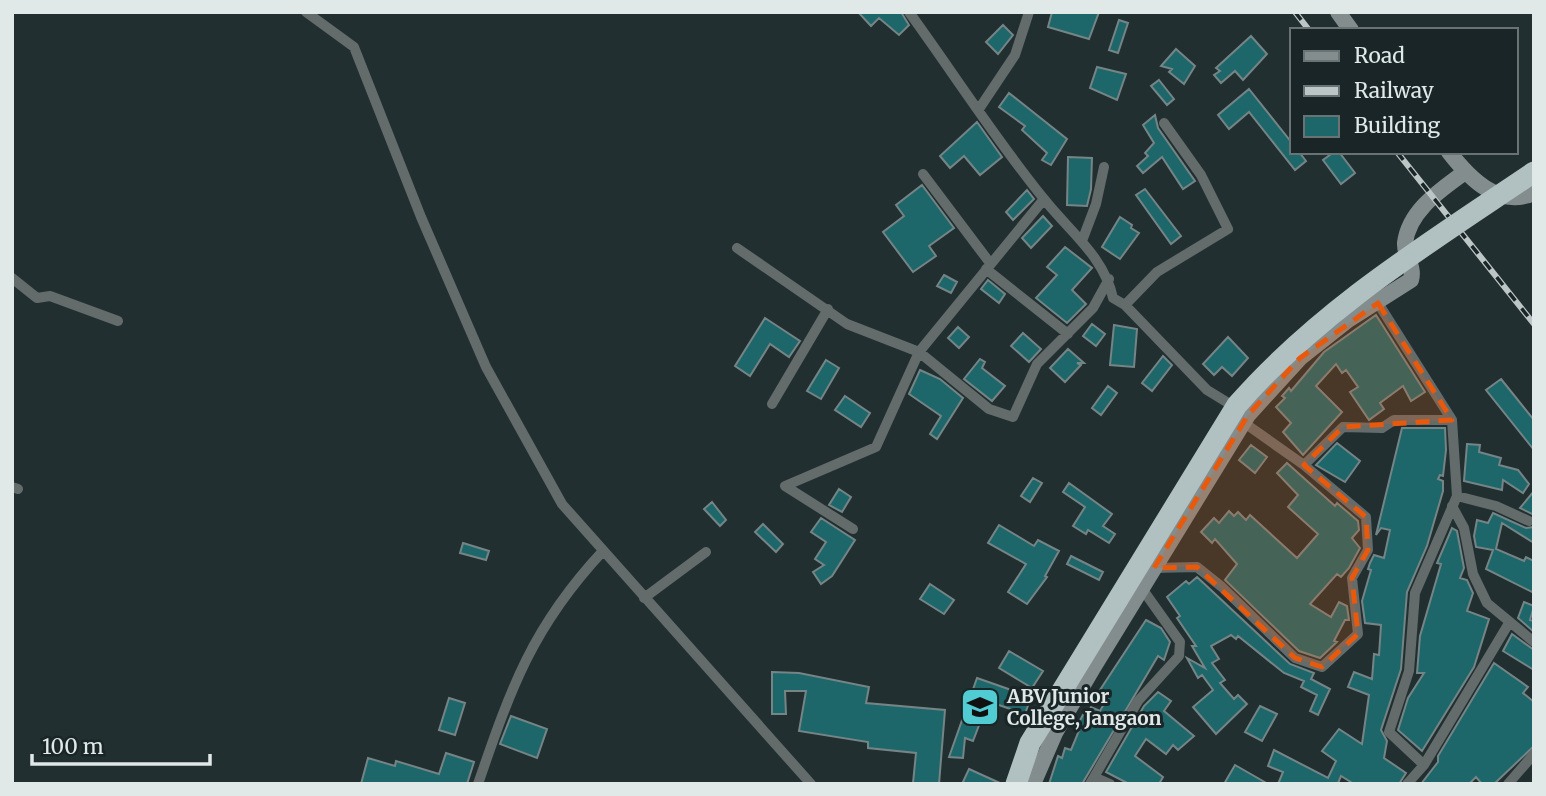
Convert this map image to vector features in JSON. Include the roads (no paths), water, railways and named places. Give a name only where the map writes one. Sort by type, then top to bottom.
[{"type":"highway","points":[[1016,784],[1030,743],[1237,405],[1269,368],[1352,296],[1534,172]]},
{"type":"street","points":[[306,12],[354,47],[421,218],[486,367],[562,504],[811,784]]},
{"type":"street","points":[[909,12],[1044,199],[1082,240],[1109,279],[1113,298],[1125,305],[1207,390],[1366,517],[1368,550],[1352,578],[1358,634],[1322,667],[1295,658],[1222,587],[1197,567],[1154,568]]},
{"type":"street","points":[[979,110],[1015,55],[1028,12]]},
{"type":"street","points":[[1338,12],[1350,28]]},
{"type":"street","points":[[1125,305],[1157,272],[1228,229],[1201,175],[1164,123]]},
{"type":"street","points":[[1451,154],[1465,172],[1484,187],[1506,198],[1520,199],[1534,193]]},
{"type":"street","points":[[1082,240],[1096,204],[1104,167]]},
{"type":"street","points":[[1033,784],[1055,733],[1246,419],[1300,358],[1348,320],[1411,280],[1413,271],[1404,246],[1409,225],[1426,203],[1465,172]]},
{"type":"street","points":[[923,174],[988,266],[1068,334]]},
{"type":"street","points":[[852,529],[785,486],[876,447],[919,352],[1044,199]]},
{"type":"street","points":[[737,248],[847,324],[919,352],[989,409],[1013,417],[1037,364],[1093,309],[1109,279]]},
{"type":"street","points":[[12,278],[37,298],[50,296],[118,321]]},
{"type":"street","points":[[1378,303],[1452,420],[1454,501],[1464,528],[1474,575],[1487,603],[1534,642]]},
{"type":"street","points":[[772,404],[828,309]]},
{"type":"street","points":[[1304,465],[1343,426],[1382,428],[1394,420],[1452,420]]},
{"type":"street","points":[[1454,501],[1496,506],[1530,521]]},
{"type":"street","points":[[1424,765],[1389,732],[1409,671],[1415,593],[1454,501]]},
{"type":"street","points":[[478,784],[512,685],[527,654],[570,586],[603,551]]},
{"type":"street","points":[[644,598],[706,552]]},
{"type":"street","points":[[1110,784],[1092,780],[1138,701],[1179,656],[1180,642],[1143,590]]},
{"type":"street","points":[[1407,784],[1424,765],[1509,623]]},
{"type":"street","points":[[1508,784],[1534,754]]},
{"type":"railway","points":[[1295,12],[1307,28]]},
{"type":"railway","points":[[1399,154],[1534,324]]},
{"type":"place","name":"ABV Junior College, Jangaon","points":[[980,707]]}]
